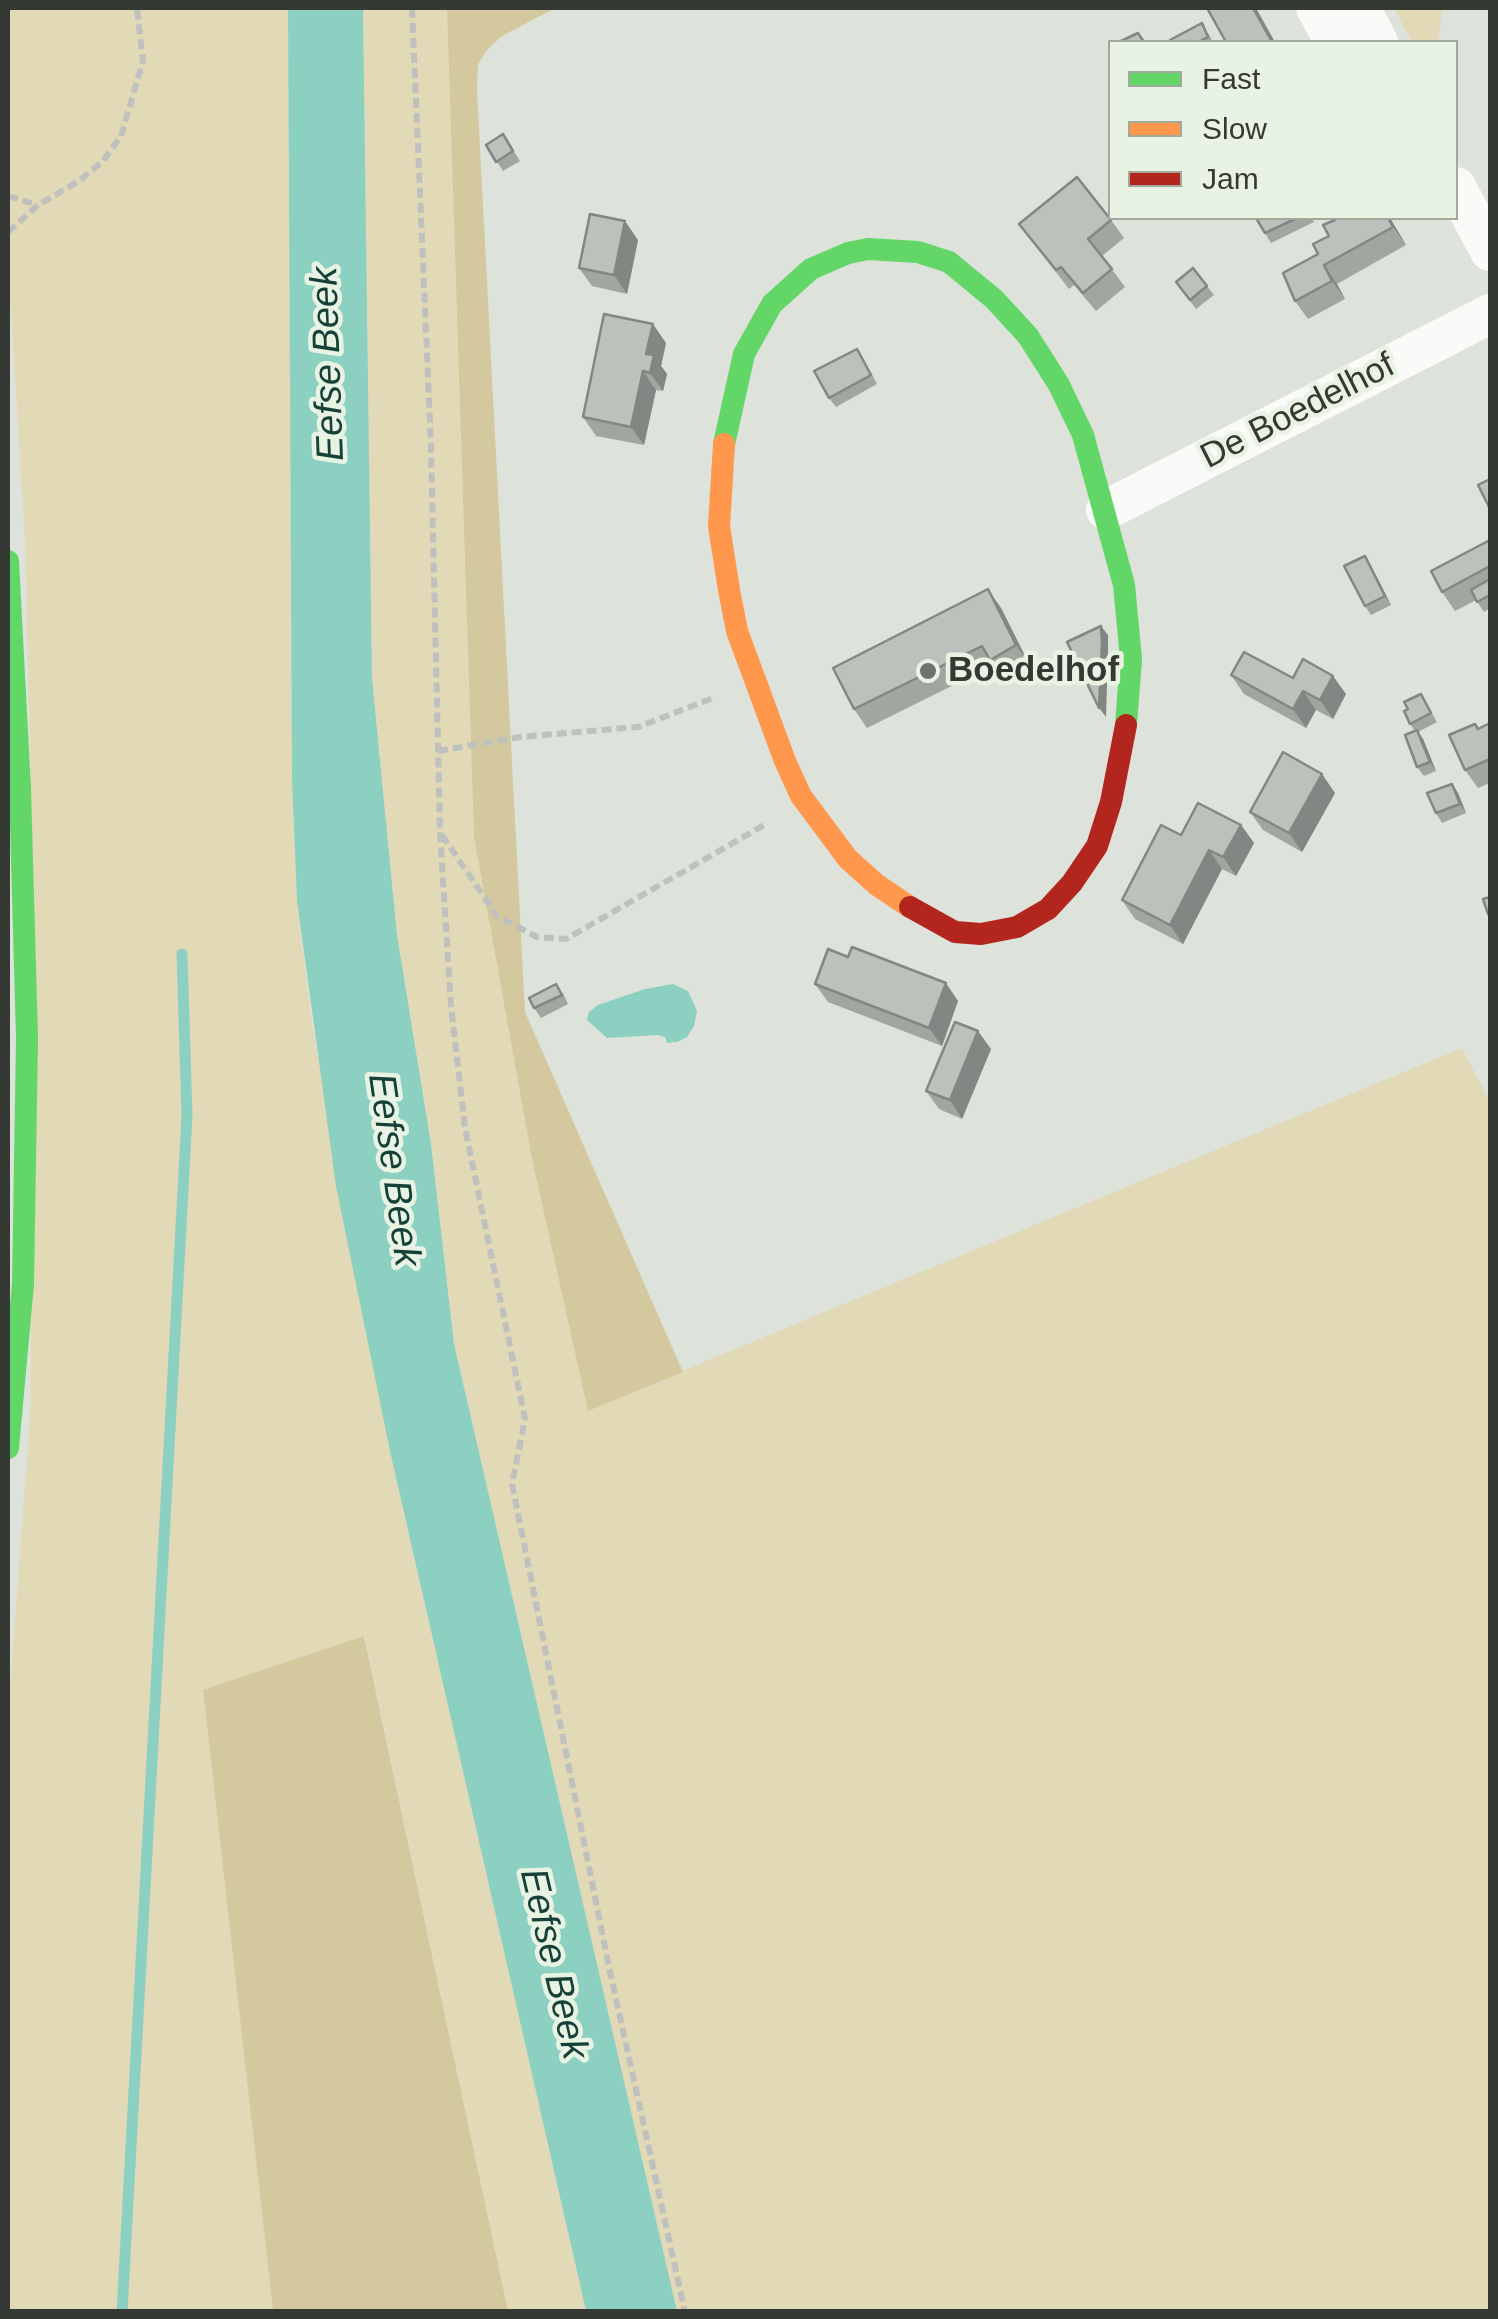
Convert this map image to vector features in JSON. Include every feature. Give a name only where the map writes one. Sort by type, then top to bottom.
[{"type":"street","points":[[1316,8],[1334,40]]},
{"type":"street","points":[[1360,8],[1377,40]]},
{"type":"street","points":[[1458,190],[1490,251]]},
{"type":"street","points":[[868,248],[918,252],[949,262],[969,276],[1028,336],[1059,385],[1083,435],[1106,510],[1124,585],[1130,640],[1125,734],[1097,846],[1048,909],[1017,927],[981,934],[956,932],[930,920],[862,872],[808,807],[786,762],[754,676],[736,632],[719,526],[728,414],[744,354],[772,304],[811,269],[868,248]]},
{"type":"street","name":"De Boedelhof","points":[[1106,510],[1490,314]]},
{"type":"street","points":[[8,561],[20,789],[26,1038],[23,1284],[8,1448]]},
{"type":"path","points":[[8,232],[38,205],[80,181],[103,161],[122,136],[143,61],[137,8]]},
{"type":"path","points":[[412,8],[431,447],[440,834],[451,1006],[464,1128],[525,1419],[512,1484],[609,1967],[686,2312]]},
{"type":"path","points":[[8,196],[38,205]]},
{"type":"path","points":[[438,751],[520,737],[638,727],[682,712],[754,676]]},
{"type":"path","points":[[440,834],[498,916],[537,937],[566,939],[776,817],[808,807]]},
{"type":"shaded area","points":[[8,8],[288,8],[292,779],[297,901],[312,1024],[390,1451],[586,2311],[508,2311],[365,1637],[203,1691],[273,2311],[8,2312],[8,1713],[30,1420],[35,975],[25,538],[8,265]]},
{"type":"shaded area","points":[[363,8],[447,8],[474,837],[532,1159],[588,1410],[1462,1048],[1490,1102],[1490,2311],[677,2311],[454,1344],[431,1144],[397,935],[372,678]]},
{"type":"shaded area","points":[[447,8],[555,8],[502,36],[487,50],[478,64],[477,90],[525,1012],[683,1372],[588,1411],[532,1159],[474,837]]},
{"type":"shaded area","points":[[1394,8],[1442,8],[1438,40],[1411,40]]},
{"type":"shaded area","points":[[364,1636],[508,2311],[273,2311],[203,1690]]},
{"type":"water","name":"Eefse Beek","points":[[288,8],[363,8],[372,678],[397,935],[431,1144],[454,1344],[677,2311],[586,2311],[390,1451],[336,1186],[297,901],[292,779]]},
{"type":"water","points":[[673,984],[688,991],[697,1011],[687,1037],[677,1042],[667,1043],[665,1037],[658,1035],[607,1038],[587,1020],[589,1012],[598,1005]]},
{"type":"building","points":[[1207,8],[1253,8],[1271,40],[1225,40]]},
{"type":"building","points":[[1202,23],[1208,37],[1202,40],[1170,40]]},
{"type":"building","points":[[1138,33],[1143,40],[1123,40]]},
{"type":"building","points":[[503,134],[513,151],[496,162],[486,145]]},
{"type":"building","points":[[1077,177],[1111,220],[1088,239],[1112,269],[1083,293],[1061,267],[1056,270],[1019,224]]},
{"type":"building","points":[[590,214],[625,221],[614,275],[579,268]]},
{"type":"building","points":[[1257,220],[1293,220],[1265,233]]},
{"type":"building","points":[[1335,220],[1389,220],[1393,227],[1324,265],[1332,281],[1295,301],[1283,273],[1318,254],[1313,244],[1329,236],[1323,225]]},
{"type":"building","points":[[1193,268],[1207,286],[1190,300],[1176,282]]},
{"type":"building","points":[[604,314],[653,324],[646,354],[654,355],[650,373],[643,371],[631,427],[583,417]]},
{"type":"building","points":[[857,349],[871,375],[829,398],[814,371]]},
{"type":"building","points":[[1490,479],[1490,509],[1478,485]]},
{"type":"building","points":[[1490,540],[1490,566],[1442,592],[1431,571]]},
{"type":"building","points":[[1365,556],[1385,596],[1365,606],[1344,566]]},
{"type":"building","points":[[1490,579],[1490,595],[1477,602],[1471,590]]},
{"type":"building","points":[[988,589],[1016,645],[990,660],[982,646],[854,709],[833,668]]},
{"type":"building","points":[[1101,626],[1102,644],[1099,708],[1067,642]]},
{"type":"building","points":[[1244,652],[1293,678],[1303,659],[1333,676],[1320,700],[1303,691],[1293,709],[1231,675]]},
{"type":"building","points":[[1421,694],[1431,713],[1410,724],[1404,702]]},
{"type":"building","points":[[1490,723],[1490,759],[1465,770],[1449,735],[1475,724],[1478,729]]},
{"type":"building","points":[[1417,730],[1430,762],[1417,767],[1405,735]]},
{"type":"building","points":[[1283,752],[1322,774],[1289,833],[1250,812]]},
{"type":"building","points":[[1452,784],[1460,804],[1436,813],[1427,793]]},
{"type":"building","points":[[1198,803],[1241,825],[1223,857],[1209,850],[1170,925],[1122,900],[1161,825],[1181,835]]},
{"type":"building","points":[[1490,897],[1490,913],[1488,914],[1483,899]]},
{"type":"building","points":[[852,947],[946,983],[929,1028],[815,984],[828,949],[848,957]]},
{"type":"building","points":[[556,984],[562,995],[534,1008],[529,998]]},
{"type":"building","points":[[955,1022],[978,1031],[950,1100],[926,1091]]},
{"type":"waterway","points":[[122,2312],[187,1116],[182,954]]},
{"type":"traffic: fast","points":[[868,249],[918,252],[949,262],[994,299],[1028,336],[1059,385],[1083,435],[1124,585],[1131,659],[1126,725]]},
{"type":"traffic: fast","points":[[724,444],[744,354],[772,304],[811,269],[868,249]]},
{"type":"traffic: fast","points":[[8,561],[27,1038],[23,1284],[8,1448]]},
{"type":"traffic: slow","points":[[724,444],[719,526],[729,590],[737,631],[785,761],[801,796],[848,859],[910,907]]},
{"type":"traffic: jam","points":[[910,907],[955,932],[981,934],[1017,927],[1048,909],[1097,846],[1111,802],[1126,725]]},
{"type":"place","name":"Boedelhof","points":[[928,671]]}]
